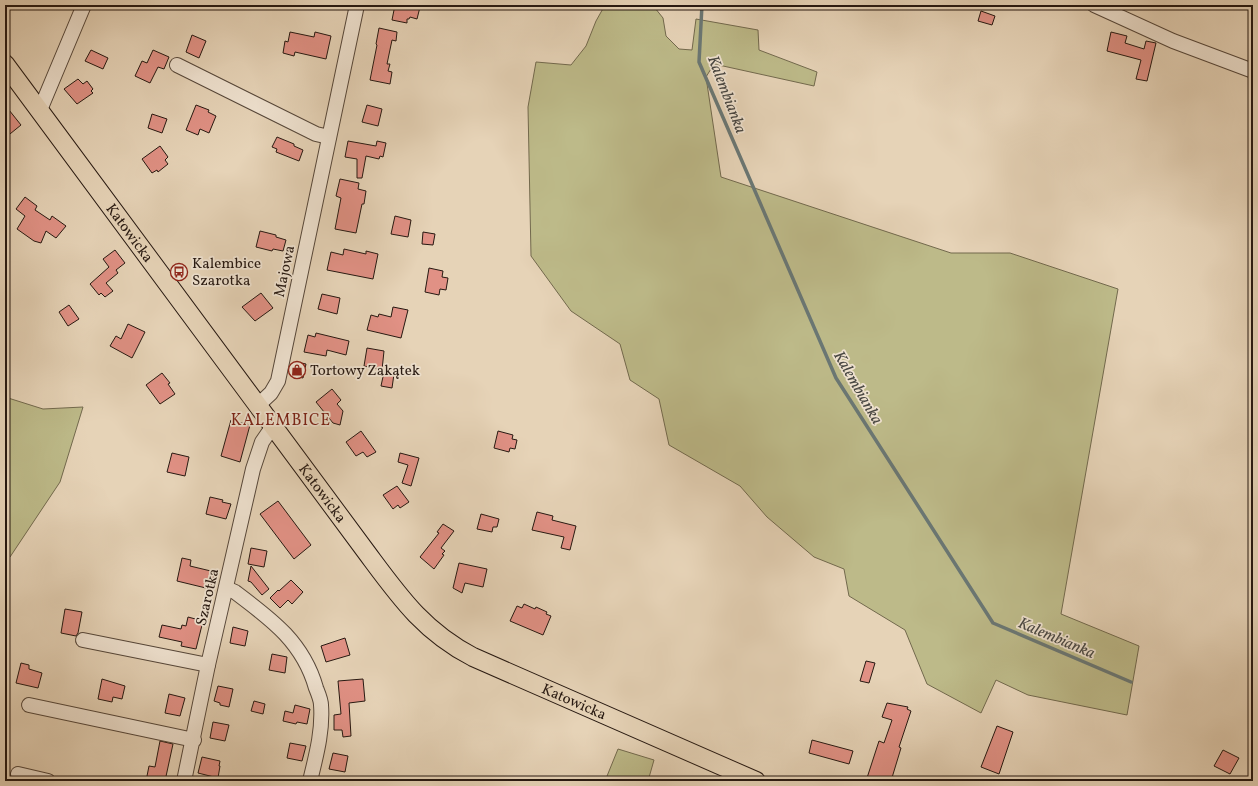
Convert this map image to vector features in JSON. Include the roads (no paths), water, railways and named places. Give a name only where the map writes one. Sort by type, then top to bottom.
[{"type":"main road","name":"Katowicka","points":[[5,64],[392,586],[413,612],[440,637],[478,660],[756,781]]},
{"type":"street","points":[[40,110],[84,5]]},
{"type":"street","name":"Majowa","points":[[258,405],[271,392],[278,381],[356,5]]},
{"type":"street","points":[[1094,5],[1173,41],[1253,71]]},
{"type":"street","points":[[176,65],[316,134],[329,137]]},
{"type":"street","name":"Szarotka","points":[[184,781],[194,740],[208,665],[253,469],[262,442],[273,426]]},
{"type":"street","points":[[226,588],[235,592],[281,629],[303,656],[312,674],[322,704],[320,737],[310,781]]},
{"type":"street","points":[[82,640],[208,665]]},
{"type":"street","points":[[29,705],[194,740]]},
{"type":"street","points":[[18,774],[48,781]]},
{"type":"waterway","name":"Kalembianka","points":[[702,5],[699,62],[836,378],[993,623],[1131,682]]},
{"type":"place","name":"Kalembice Szarotka","points":[[179,272]]},
{"type":"place","name":"Tortowy Zakątek","points":[[297,370]]},
{"type":"district","name":"KALEMBICE","points":[[281,419]]}]
